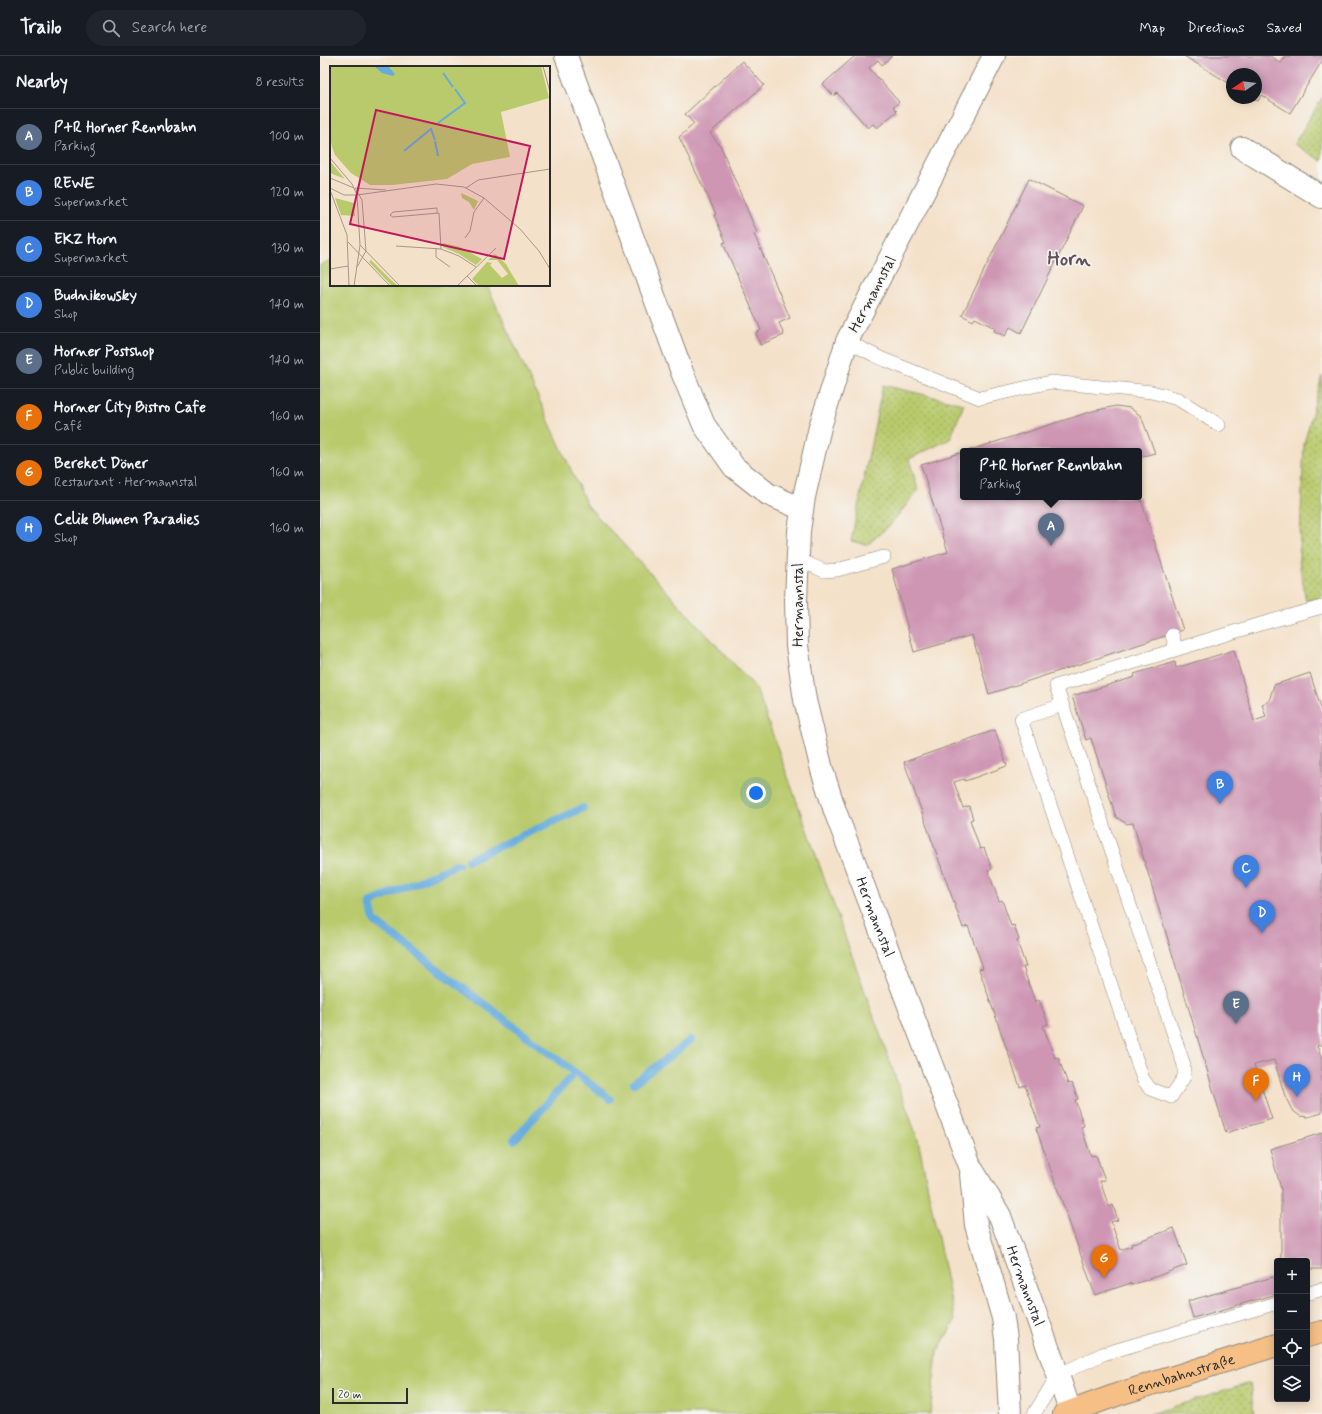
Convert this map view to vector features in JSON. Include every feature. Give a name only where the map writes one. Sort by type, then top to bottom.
[{"type":"main road","points":[[1310,1335],[1322,1332]]},
{"type":"main road","name":"Rennbahnstraße","points":[[1067,1412],[1274,1346]]},
{"type":"street","points":[[566,56],[679,365],[704,425],[734,467],[768,494],[802,509]]},
{"type":"street","name":"Hermannstal","points":[[994,56],[847,341],[820,427],[802,509],[796,600],[798,652],[805,700],[822,770],[873,914],[970,1166],[1000,1216],[1058,1375],[1067,1412]]},
{"type":"street","points":[[1242,148],[1322,197]]},
{"type":"street","name":"Hermannstal","points":[[970,1166],[976,1225],[1003,1318],[1006,1339],[1010,1414]]},
{"type":"lane","points":[[847,341],[880,358],[980,398],[1051,382],[1152,392],[1178,399],[1219,425]]},
{"type":"lane","points":[[798,559],[824,571],[837,570],[884,557]]},
{"type":"lane","points":[[1062,705],[1021,720],[1143,1079],[1150,1089],[1172,1097],[1184,1078],[1184,1065],[1056,686],[1176,648],[1322,608]]},
{"type":"lane","points":[[1172,635],[1176,648]]},
{"type":"lane","points":[[1310,1293],[1322,1290]]},
{"type":"lane","points":[[1034,1414],[1058,1375],[1113,1351],[1274,1304]]},
{"type":"green space","points":[[1322,98],[1322,161],[1294,144]]},
{"type":"green space","points":[[330,260],[330,286],[487,286],[587,505],[756,688],[918,1140],[955,1321],[937,1352],[930,1414],[320,1414],[320,265]]},
{"type":"green space","points":[[1322,376],[1322,597],[1306,601],[1299,560],[1304,444]]},
{"type":"green space","points":[[883,385],[964,404],[950,439],[909,459],[918,490],[891,524],[867,545],[851,541]]},
{"type":"green space","points":[[1250,1383],[1254,1414],[1150,1414]]},
{"type":"building","points":[[855,56],[892,56],[882,65],[878,60],[869,68],[899,102],[893,107],[897,111],[877,128],[873,124],[868,128],[837,93],[834,96],[823,84]]},
{"type":"building","points":[[1184,56],[1270,56],[1281,63],[1285,56],[1322,56],[1322,61],[1290,113],[1262,96],[1262,68],[1226,68],[1226,81]]},
{"type":"building","points":[[742,61],[764,85],[710,133],[721,147],[757,233],[754,234],[790,318],[779,323],[784,335],[760,345],[756,333],[761,330],[723,243],[726,242],[714,215],[716,214],[679,137],[694,124],[685,114]]},
{"type":"building","points":[[1029,179],[1083,206],[1021,333],[1010,327],[1005,336],[994,331],[995,328],[975,318],[973,321],[962,315]]},
{"type":"building","points":[[1116,406],[1130,408],[1141,416],[1155,453],[1142,456],[1142,448],[976,448],[1093,411]]},
{"type":"building","points":[[960,453],[960,500],[1141,500],[1183,630],[989,694],[972,635],[914,652],[892,569],[948,552],[921,465]]},
{"type":"building","points":[[1234,650],[1254,721],[1266,717],[1262,704],[1269,701],[1274,685],[1310,673],[1322,711],[1322,1045],[1317,1046],[1322,1060],[1322,1113],[1308,1117],[1300,1116],[1292,1110],[1285,1096],[1274,1060],[1254,1065],[1272,1119],[1226,1133],[1133,823],[1127,824],[1116,817],[1091,738],[1086,740],[1072,696],[1135,677],[1134,674],[1175,662],[1176,668]]},
{"type":"building","points":[[995,730],[1007,766],[965,781],[964,779],[954,782],[963,808],[969,806],[973,819],[970,820],[980,849],[984,848],[992,869],[988,871],[999,901],[1002,900],[1011,926],[1014,925],[1019,940],[1017,941],[1026,967],[1023,967],[1035,1002],[1039,1000],[1048,1024],[1043,1026],[1055,1058],[1058,1057],[1068,1084],[1072,1083],[1078,1099],[1075,1100],[1084,1126],[1081,1127],[1091,1156],[1096,1155],[1105,1180],[1100,1181],[1109,1207],[1113,1205],[1118,1220],[1111,1222],[1121,1250],[1132,1246],[1131,1244],[1174,1228],[1187,1265],[1131,1285],[1131,1283],[1095,1295],[1036,1128],[1040,1127],[1025,1085],[1020,1087],[979,969],[983,968],[976,948],[968,926],[963,928],[904,762]]},
{"type":"building","points":[[1322,1133],[1322,1269],[1310,1269],[1310,1258],[1281,1258],[1281,1189],[1270,1149]]},
{"type":"building","points":[[1274,1277],[1274,1295],[1193,1318],[1188,1301]]},
{"type":"waterway","points":[[468,860],[583,808]]},
{"type":"waterway","points":[[458,864],[370,903],[374,921],[610,1099]]},
{"type":"waterway","points":[[634,1083],[691,1040]]},
{"type":"waterway","points":[[514,1140],[570,1078]]},
{"type":"place","name":"P+R Horner Rennbahn","points":[[1051,546]]},
{"type":"place","name":"REWE","points":[[1220,804]]},
{"type":"place","name":"EKZ Horn","points":[[1246,888]]},
{"type":"place","name":"Budnikowsky","points":[[1262,933]]},
{"type":"place","name":"Horner Postshop","points":[[1236,1024]]},
{"type":"place","name":"Celik Blumen Paradies","points":[[1297,1097]]},
{"type":"place","name":"Horner City Bistro Cafe","points":[[1256,1101]]},
{"type":"place","name":"Bereket Döner","points":[[1104,1278]]},
{"type":"district","name":"Horn","points":[[1069,258]]}]
